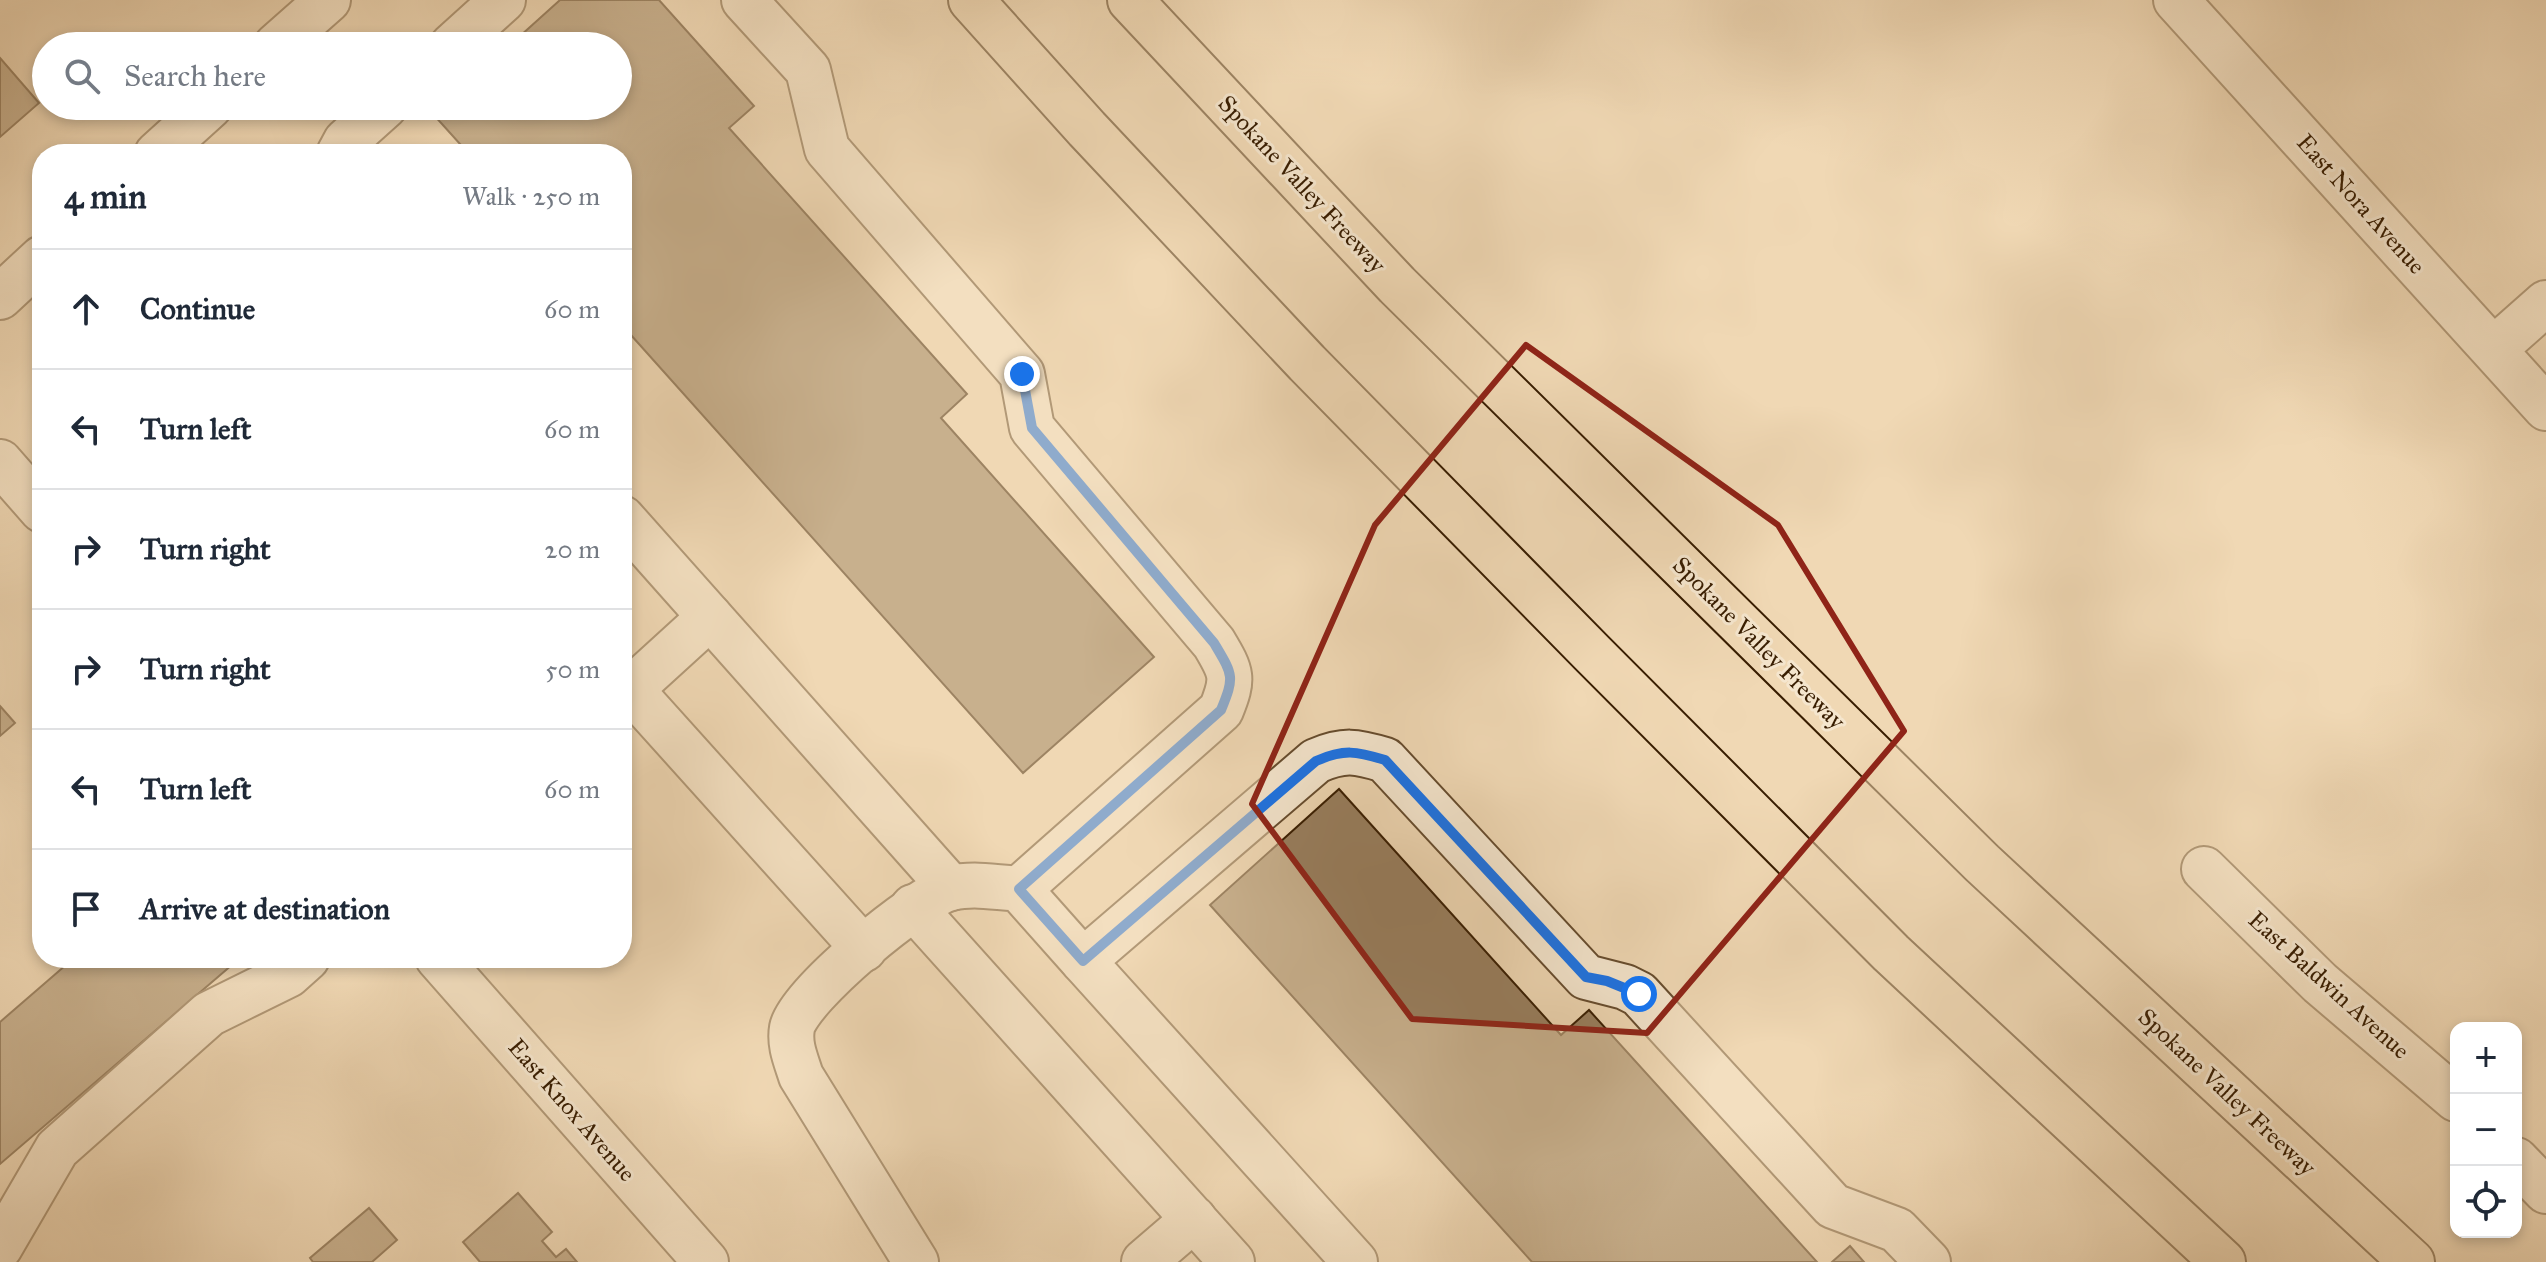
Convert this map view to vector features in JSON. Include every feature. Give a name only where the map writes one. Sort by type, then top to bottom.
[{"type":"highway","points":[[971,0],[1087,129],[1307,363],[1592,653],[1891,953],[2223,1262]]},
{"type":"highway","name":"Spokane Valley Freeway","points":[[1130,0],[1397,285],[1971,852],[2412,1262]]},
{"type":"street","points":[[292,32],[328,0]]},
{"type":"street","points":[[468,32],[503,0]]},
{"type":"street","points":[[744,0],[808,70],[827,149],[1022,374],[1032,428],[1214,643],[1231,671],[1230,686],[1221,710],[1019,889]]},
{"type":"street","name":"East Nora Avenue","points":[[2176,0],[2546,408]]},
{"type":"street","points":[[168,144],[195,120]]},
{"type":"street","points":[[344,144],[369,120]]},
{"type":"street","points":[[0,297],[32,267]]},
{"type":"street","points":[[2494,349],[2546,303]]},
{"type":"street","points":[[0,462],[32,499]]},
{"type":"street","points":[[632,529],[710,617],[932,898],[1232,1262]]},
{"type":"street","points":[[632,679],[710,617]]},
{"type":"street","points":[[632,691],[864,949]]},
{"type":"street","points":[[1083,961],[1316,761],[1336,752],[1363,753],[1385,760],[1586,977],[1607,981],[1639,994],[1833,1206],[1897,1230],[1928,1262]]},
{"type":"street","name":"East Baldwin Avenue","points":[[2204,869],[2320,983],[2450,1094]]},
{"type":"street","points":[[916,1262],[801,1076],[791,1047],[792,1026],[805,1003],[864,949],[932,898],[981,886],[1019,889],[1355,1262]]},
{"type":"street","points":[[0,1247],[57,1149],[209,1014],[288,975],[296,968]]},
{"type":"street","name":"East Knox Avenue","points":[[447,968],[706,1262]]},
{"type":"street","points":[[1144,1262],[1194,1219]]},
{"type":"highlighted area","points":[[1526,345],[1778,525],[1904,731],[1647,1033],[1412,1019],[1252,804],[1375,525]]},
{"type":"building","points":[[560,0],[659,0],[754,106],[729,128],[967,394],[941,418],[1154,657],[1023,773],[632,336],[632,144],[460,144],[438,120],[632,120],[632,32],[525,32]]},
{"type":"building","points":[[0,58],[32,95],[32,109],[0,137]]},
{"type":"building","points":[[0,706],[15,723],[0,736]]},
{"type":"building","points":[[1339,789],[1561,1035],[1589,1010],[1817,1262],[1532,1262],[1210,905]]},
{"type":"building","points":[[62,968],[228,968],[0,1164],[0,1022]]},
{"type":"building","points":[[518,1193],[552,1232],[542,1241],[556,1257],[566,1249],[577,1262],[480,1262],[463,1242]]},
{"type":"building","points":[[369,1208],[397,1240],[372,1262],[313,1262],[310,1258]]},
{"type":"building","points":[[1850,1246],[1864,1262],[1832,1262]]},
{"type":"route","points":[[1022,374],[1032,428],[1214,643],[1231,671],[1230,686],[1221,710],[1019,889],[1083,961],[1316,761],[1336,752],[1363,753],[1385,760],[1586,977],[1607,981],[1639,994]]}]
